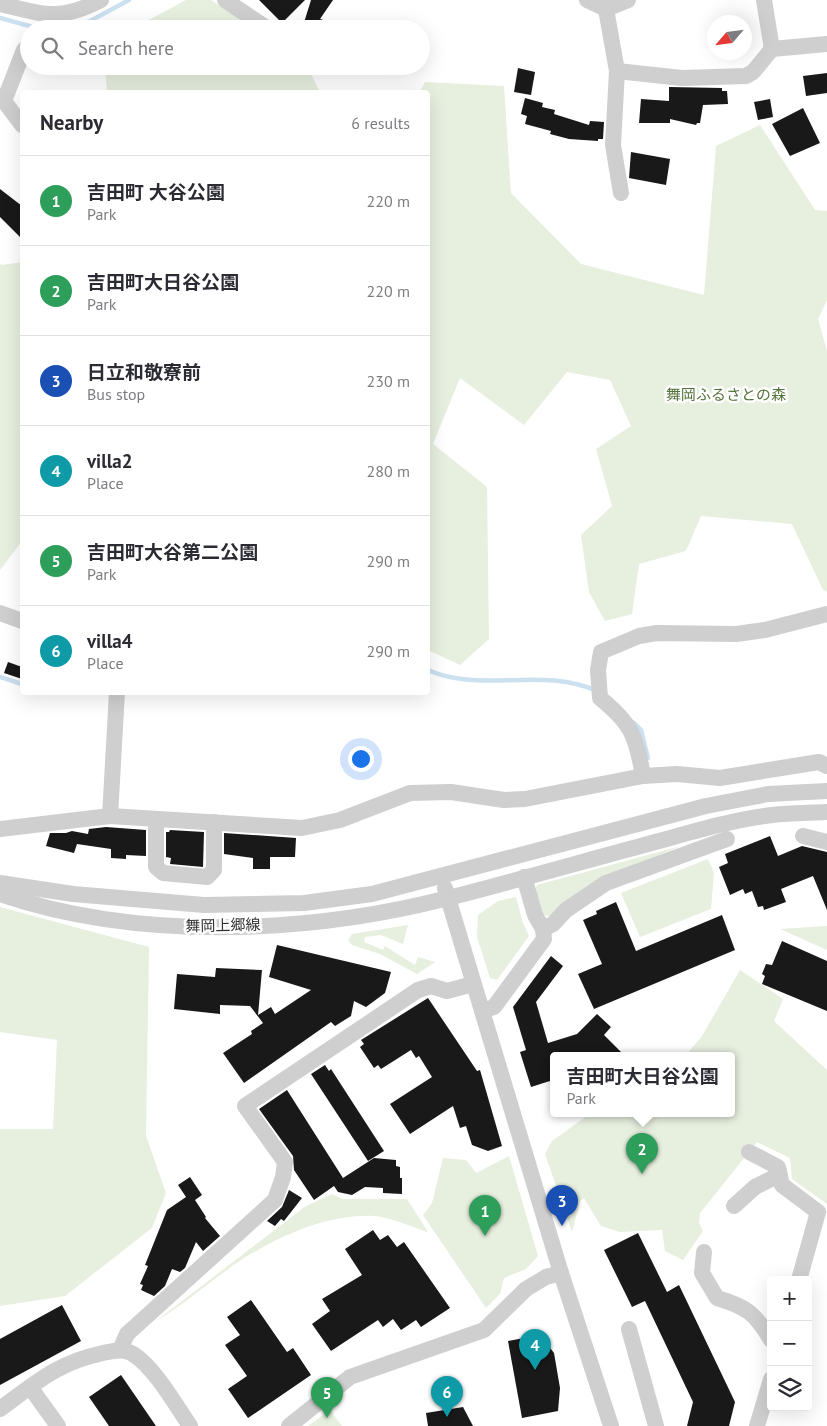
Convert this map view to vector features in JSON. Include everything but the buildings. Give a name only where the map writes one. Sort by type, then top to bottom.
[{"type":"street","points":[[46,20],[88,7],[101,0]]},
{"type":"street","points":[[225,0],[255,20]]},
{"type":"street","points":[[587,0],[606,9],[628,0]]},
{"type":"street","points":[[764,0],[772,49]]},
{"type":"street","points":[[0,4],[36,20]]},
{"type":"street","points":[[606,9],[617,71],[613,146],[621,193]]},
{"type":"street","points":[[617,71],[682,78],[746,76],[753,72],[772,49],[827,44]]},
{"type":"street","points":[[20,60],[4,100],[20,122]]},
{"type":"street","points":[[0,612],[20,620]]},
{"type":"street","points":[[643,776],[635,736],[619,713],[599,690],[601,652],[639,636],[657,633],[736,634],[765,630],[827,614]]},
{"type":"street","points":[[110,816],[117,695]]},
{"type":"street","points":[[0,829],[110,816],[302,828],[340,820],[410,793],[451,792],[504,800],[525,799],[643,776],[677,774],[720,778],[819,762],[827,766]]},
{"type":"street","name":"舞岡上郷線","points":[[0,883],[73,894],[204,905],[304,903],[372,894],[706,806],[768,794],[827,791]]},
{"type":"street","name":"舞岡上郷線","points":[[0,894],[70,913],[124,923],[198,926],[303,924],[374,915],[448,898],[702,829],[772,815],[827,812]]},
{"type":"street","points":[[156,819],[156,867],[163,873],[208,877],[214,870],[214,822]]},
{"type":"street","points":[[803,836],[827,842]]},
{"type":"street","points":[[543,929],[553,924],[566,910],[606,883],[727,838]]},
{"type":"street","points":[[441,876],[561,1273],[611,1426]]},
{"type":"street","points":[[482,1011],[494,1007],[544,938],[543,929],[535,916],[524,877]]},
{"type":"street","points":[[120,1350],[127,1334],[275,1200],[283,1177],[285,1162],[245,1106],[418,990],[432,986],[447,991],[473,984]]},
{"type":"street","points":[[749,1152],[778,1167],[782,1185],[818,1212],[821,1227],[801,1276]]},
{"type":"street","points":[[734,1206],[756,1187],[779,1175]]},
{"type":"street","points":[[704,1252],[702,1272],[717,1298],[742,1306],[757,1317],[767,1333]]},
{"type":"street","points":[[289,1426],[350,1377],[484,1330],[526,1289],[546,1277],[561,1273]]},
{"type":"street","points":[[630,1329],[656,1426]]},
{"type":"street","points":[[0,1409],[53,1370],[80,1358],[120,1350],[132,1353],[148,1367],[190,1426]]},
{"type":"street","points":[[30,1387],[58,1426]]},
{"type":"street","points":[[758,1426],[767,1393]]},
{"type":"green space","points":[[186,0],[211,0],[242,20],[149,20]]},
{"type":"green space","points":[[106,75],[312,75],[319,90],[107,90]]},
{"type":"green space","name":"舞岡ふるさとの森","points":[[425,82],[504,86],[511,193],[581,264],[704,295],[716,146],[760,125],[815,210],[827,211],[827,300],[818,319],[827,351],[827,592],[823,590],[792,524],[701,516],[686,551],[639,564],[632,614],[605,621],[589,592],[581,535],[612,506],[596,449],[631,426],[610,380],[567,372],[524,425],[460,378],[433,444],[487,487],[489,639],[460,665],[430,651],[430,90],[421,90]]},
{"type":"green space","points":[[20,262],[20,544],[0,570],[0,264]]},
{"type":"green space","points":[[681,846],[588,885],[550,917],[542,914],[535,890],[537,885]]},
{"type":"green space","points":[[708,859],[714,873],[711,909],[640,937],[621,893]]},
{"type":"green space","points":[[516,897],[523,923],[529,936],[497,980],[490,978],[477,937],[478,915],[498,901]]},
{"type":"green space","points":[[0,907],[149,947],[146,1136],[166,1193],[152,1228],[65,1296],[0,1306],[0,1129],[53,1129],[57,1040],[0,1032]]},
{"type":"green space","points":[[408,925],[403,944],[381,935],[365,937],[364,942],[383,950],[385,946],[415,965],[418,957],[435,962],[417,974],[380,954],[352,945],[348,940],[352,934]]},
{"type":"green space","points":[[827,926],[827,950],[780,929]]},
{"type":"green space","points":[[740,970],[783,999],[774,1021],[827,1070],[827,1204],[792,1179],[790,1158],[757,1142],[700,1213],[699,1223],[703,1231],[683,1260],[665,1251],[662,1230],[620,1232],[601,1226],[584,1198],[580,1201],[572,1232],[545,1154],[552,1141],[585,1117],[735,1117],[735,1052],[689,1052],[702,1036]]},
{"type":"green space","points":[[509,1156],[538,1256],[526,1269],[504,1278],[500,1294],[486,1308],[423,1215],[432,1203],[443,1158],[466,1160],[476,1173]]},
{"type":"green space","points":[[332,1194],[343,1199],[407,1199],[428,1232],[394,1220],[374,1216],[341,1218],[309,1226],[278,1239],[249,1255],[156,1321],[306,1206]]},
{"type":"green space","points":[[330,1410],[342,1426],[308,1426]]},
{"type":"waterway","points":[[92,20],[129,0]]},
{"type":"waterway","points":[[0,18],[20,23]]},
{"type":"waterway","points":[[430,671],[449,677],[469,680],[555,681],[576,684],[597,691]]},
{"type":"waterway","points":[[0,677],[20,683]]},
{"type":"waterway","points":[[634,723],[641,730],[648,758]]},
{"type":"place","name":"吉田町大日谷公園","points":[[642,1174]]},
{"type":"place","name":"日立和敬寮前","points":[[562,1226]]},
{"type":"place","name":"吉田町 大谷公園","points":[[485,1236]]},
{"type":"place","name":"villa2","points":[[535,1370]]},
{"type":"place","name":"villa4","points":[[447,1417]]},
{"type":"place","name":"吉田町大谷第二公園","points":[[327,1418]]}]
